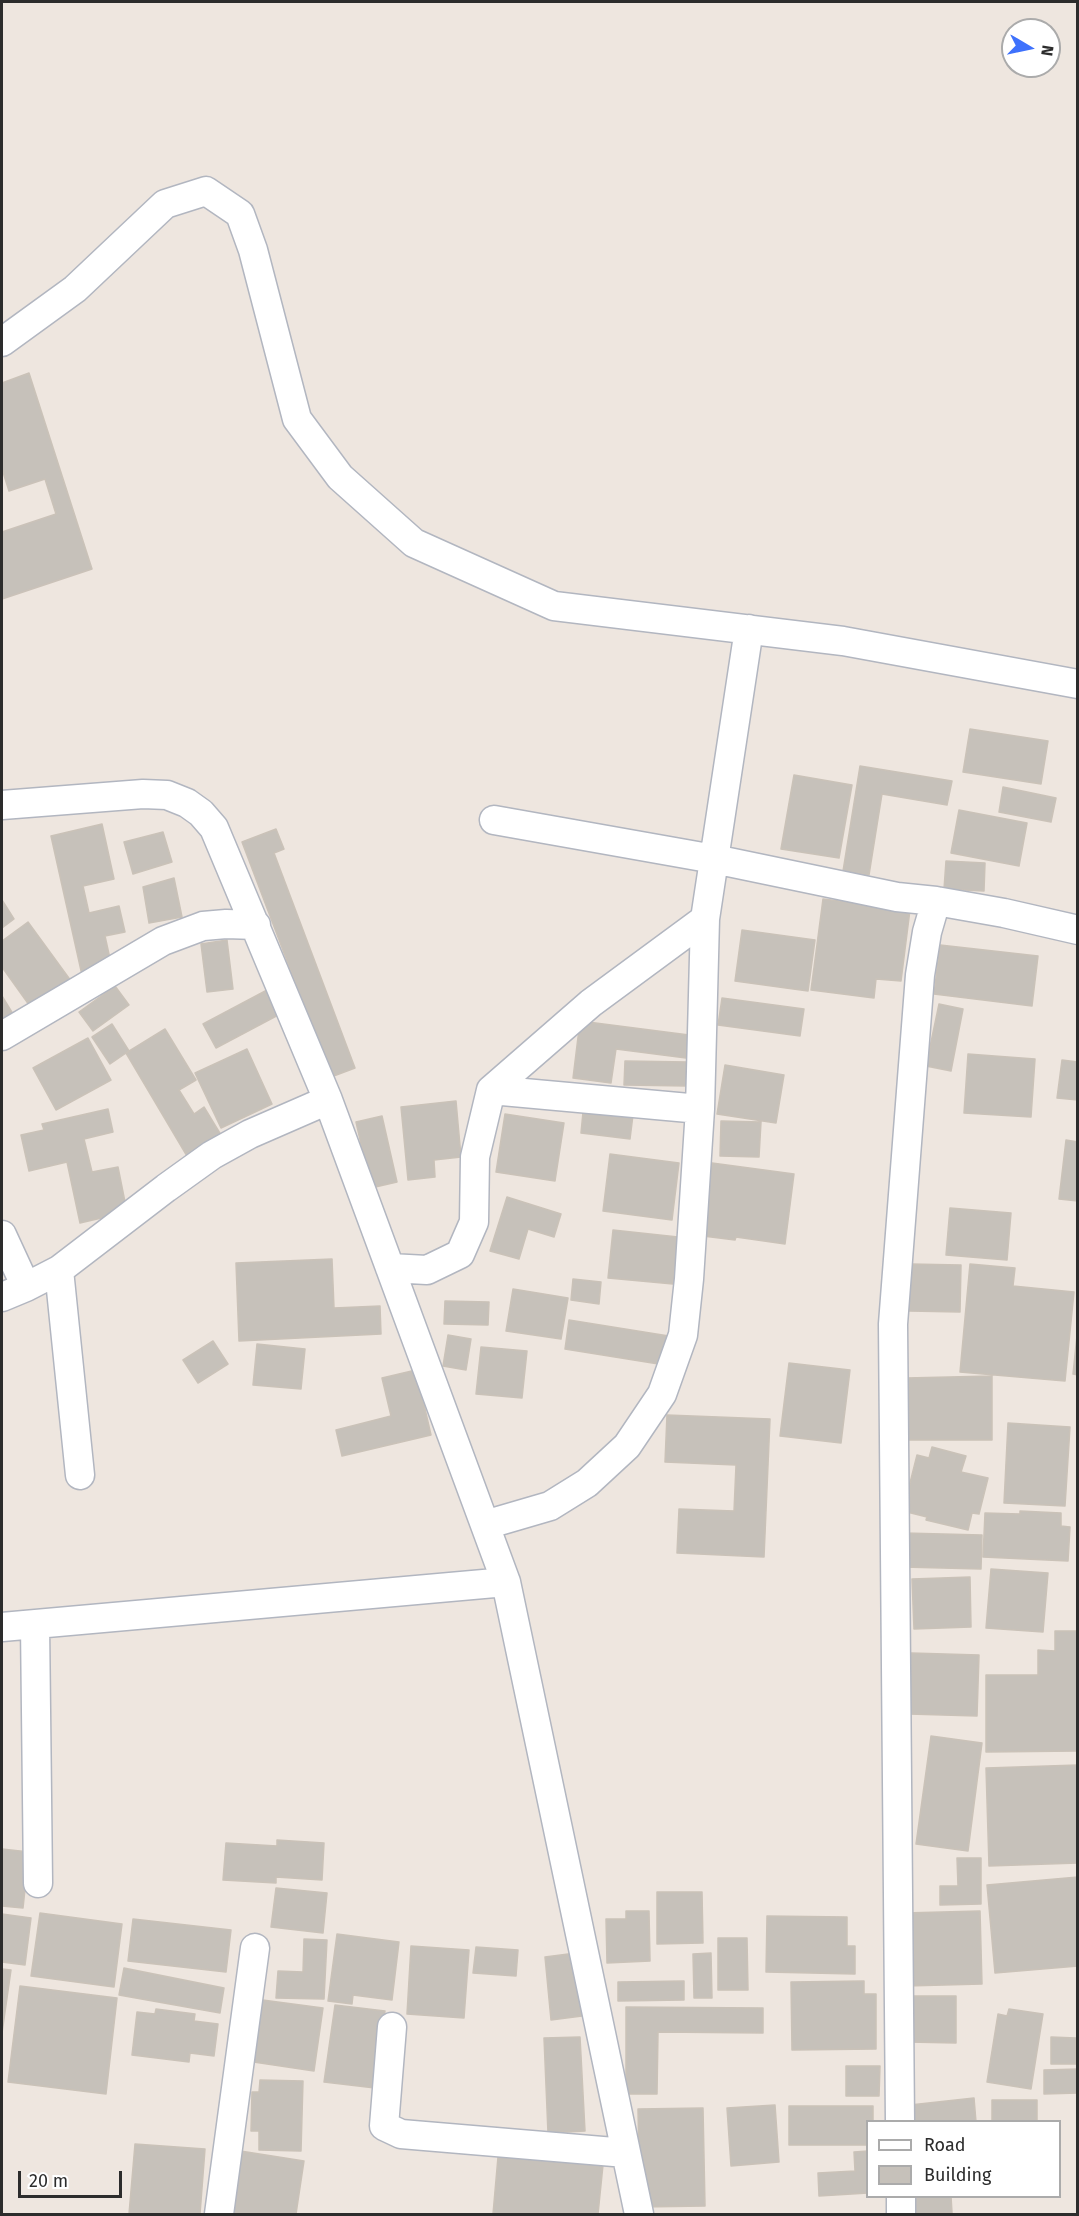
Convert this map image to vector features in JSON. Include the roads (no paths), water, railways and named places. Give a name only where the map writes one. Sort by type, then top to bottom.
[{"type":"street","points":[[2,342],[75,289],[165,204],[207,191],[240,214],[253,250],[297,419],[339,477],[414,543],[554,606],[843,641],[1077,684]]},
{"type":"street","points":[[485,1525],[550,1506],[587,1484],[627,1446],[662,1394],[683,1335],[700,1109],[705,919],[749,629]]},
{"type":"street","points":[[2,805],[143,794],[167,795],[186,802],[201,813],[214,828],[328,1100],[506,1582],[639,2214]]},
{"type":"street","points":[[494,820],[714,859],[897,897],[936,901],[1004,913],[1077,930]]},
{"type":"street","points":[[900,2120],[893,1324],[920,975],[927,932],[936,901]]},
{"type":"street","points":[[390,1268],[427,1270],[459,1254],[474,1222],[475,1157],[491,1090],[591,1003],[705,919]]},
{"type":"street","points":[[2,1036],[164,941],[203,926],[226,924],[256,926]]},
{"type":"street","points":[[491,1090],[700,1109]]},
{"type":"street","points":[[2,1235],[14,1292],[59,1270],[212,1155],[249,1134],[328,1100]]},
{"type":"street","points":[[59,1270],[80,1475]]},
{"type":"street","points":[[2,1627],[506,1582]]},
{"type":"street","points":[[35,1624],[38,1883]]},
{"type":"street","points":[[219,2214],[255,1948]]},
{"type":"street","points":[[392,2027],[384,2126],[401,2134],[626,2153]]},
{"type":"street","points":[[901,2198],[901,2214]]}]
